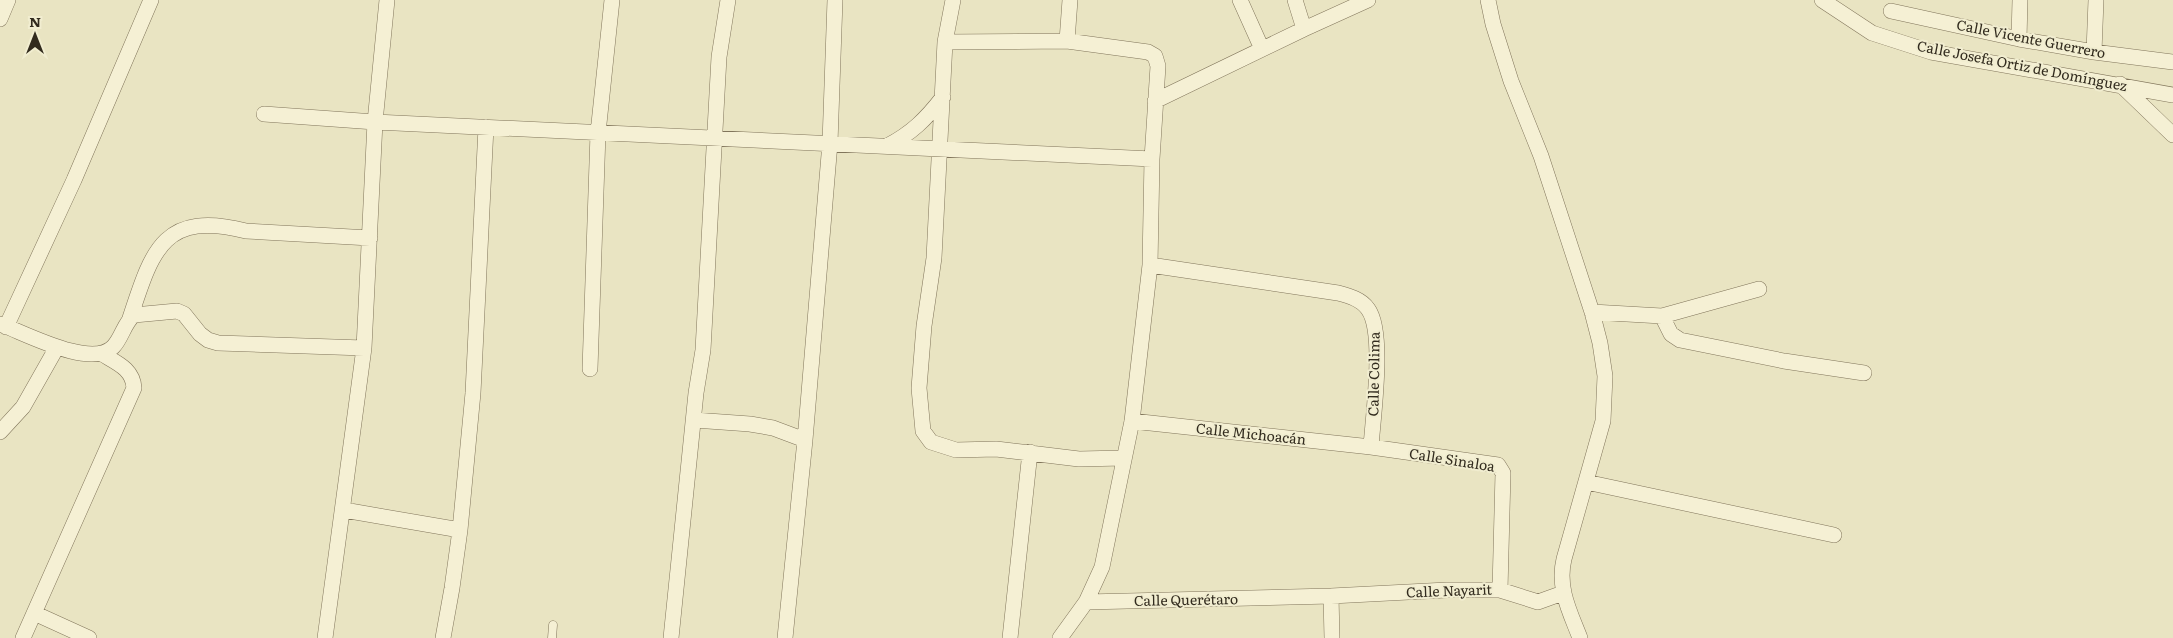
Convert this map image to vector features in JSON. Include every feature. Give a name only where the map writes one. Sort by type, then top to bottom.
[{"type":"street","points":[[0,19],[8,0]]},
{"type":"street","points":[[151,0],[74,180],[3,325],[57,347],[87,355],[102,354],[113,347],[130,318],[154,255],[166,240],[179,230],[202,226],[232,227],[246,231],[370,238]]},
{"type":"street","points":[[325,638],[344,510],[364,348],[375,122],[387,0]]},
{"type":"street","points":[[590,369],[598,134],[612,0]]},
{"type":"street","points":[[671,638],[698,373],[703,350],[719,57],[728,0]]},
{"type":"street","points":[[785,638],[805,440],[830,143],[835,0]]},
{"type":"street","points":[[953,0],[945,42],[934,258],[924,326],[919,388],[923,431],[931,442],[956,450],[996,449],[1079,460],[1124,458]]},
{"type":"street","points":[[1067,41],[1070,0]]},
{"type":"street","points":[[1240,0],[1262,49]]},
{"type":"street","points":[[1295,0],[1304,29]]},
{"type":"street","points":[[1156,102],[1262,49],[1368,0]]},
{"type":"street","points":[[1488,0],[1493,24],[1511,81],[1541,156],[1592,312],[1600,343],[1605,396],[1601,431],[1563,566],[1560,594],[1580,638]]},
{"type":"street","name":"Calle Josefa Ortiz de Domínguez","points":[[1822,0],[1872,33],[1931,52],[2120,84],[2173,95]]},
{"type":"street","points":[[2019,39],[2020,0]]},
{"type":"street","points":[[2094,52],[2096,0]]},
{"type":"street","name":"Calle Vicente Guerrero","points":[[1891,11],[2019,39],[2094,52],[2173,62]]},
{"type":"street","points":[[945,42],[1067,41],[1148,52],[1156,56],[1158,66],[1152,159],[1150,265],[1132,421],[1102,567],[1086,602],[1060,638]]},
{"type":"street","points":[[2120,84],[2173,135]]},
{"type":"street","points":[[887,146],[902,138],[924,121],[943,97]]},
{"type":"street","points":[[264,114],[598,134],[1152,159]]},
{"type":"street","points":[[443,638],[460,530],[473,393],[486,128]]},
{"type":"street","name":"Calle Colima","points":[[1150,265],[1338,293],[1363,303],[1374,320],[1378,340],[1371,447]]},
{"type":"street","points":[[1592,312],[1662,316],[1760,288]]},
{"type":"street","points":[[130,318],[138,313],[177,311],[184,314],[208,340],[218,343],[364,348]]},
{"type":"street","points":[[1662,316],[1671,334],[1680,340],[1784,361],[1864,373]]},
{"type":"street","points":[[0,432],[23,407],[57,347]]},
{"type":"street","points":[[23,638],[134,388],[134,378],[128,370],[102,354]]},
{"type":"street","points":[[694,420],[750,424],[773,428],[805,440]]},
{"type":"street","name":"Calle Michoacán","points":[[1132,421],[1371,447]]},
{"type":"street","name":"Calle Sinaloa","points":[[1371,447],[1500,466],[1504,473],[1500,590]]},
{"type":"street","points":[[1010,638],[1030,452]]},
{"type":"street","points":[[1586,482],[1834,535]]},
{"type":"street","points":[[344,510],[460,530]]},
{"type":"street","name":"Calle Nayarit","points":[[1331,596],[1447,590],[1500,590],[1538,602],[1560,594]]},
{"type":"street","points":[[1331,596],[1332,638]]},
{"type":"street","name":"Calle Querétaro","points":[[1086,602],[1331,596]]},
{"type":"street","points":[[34,613],[90,638]]},
{"type":"lane","points":[[552,638],[553,625]]}]
